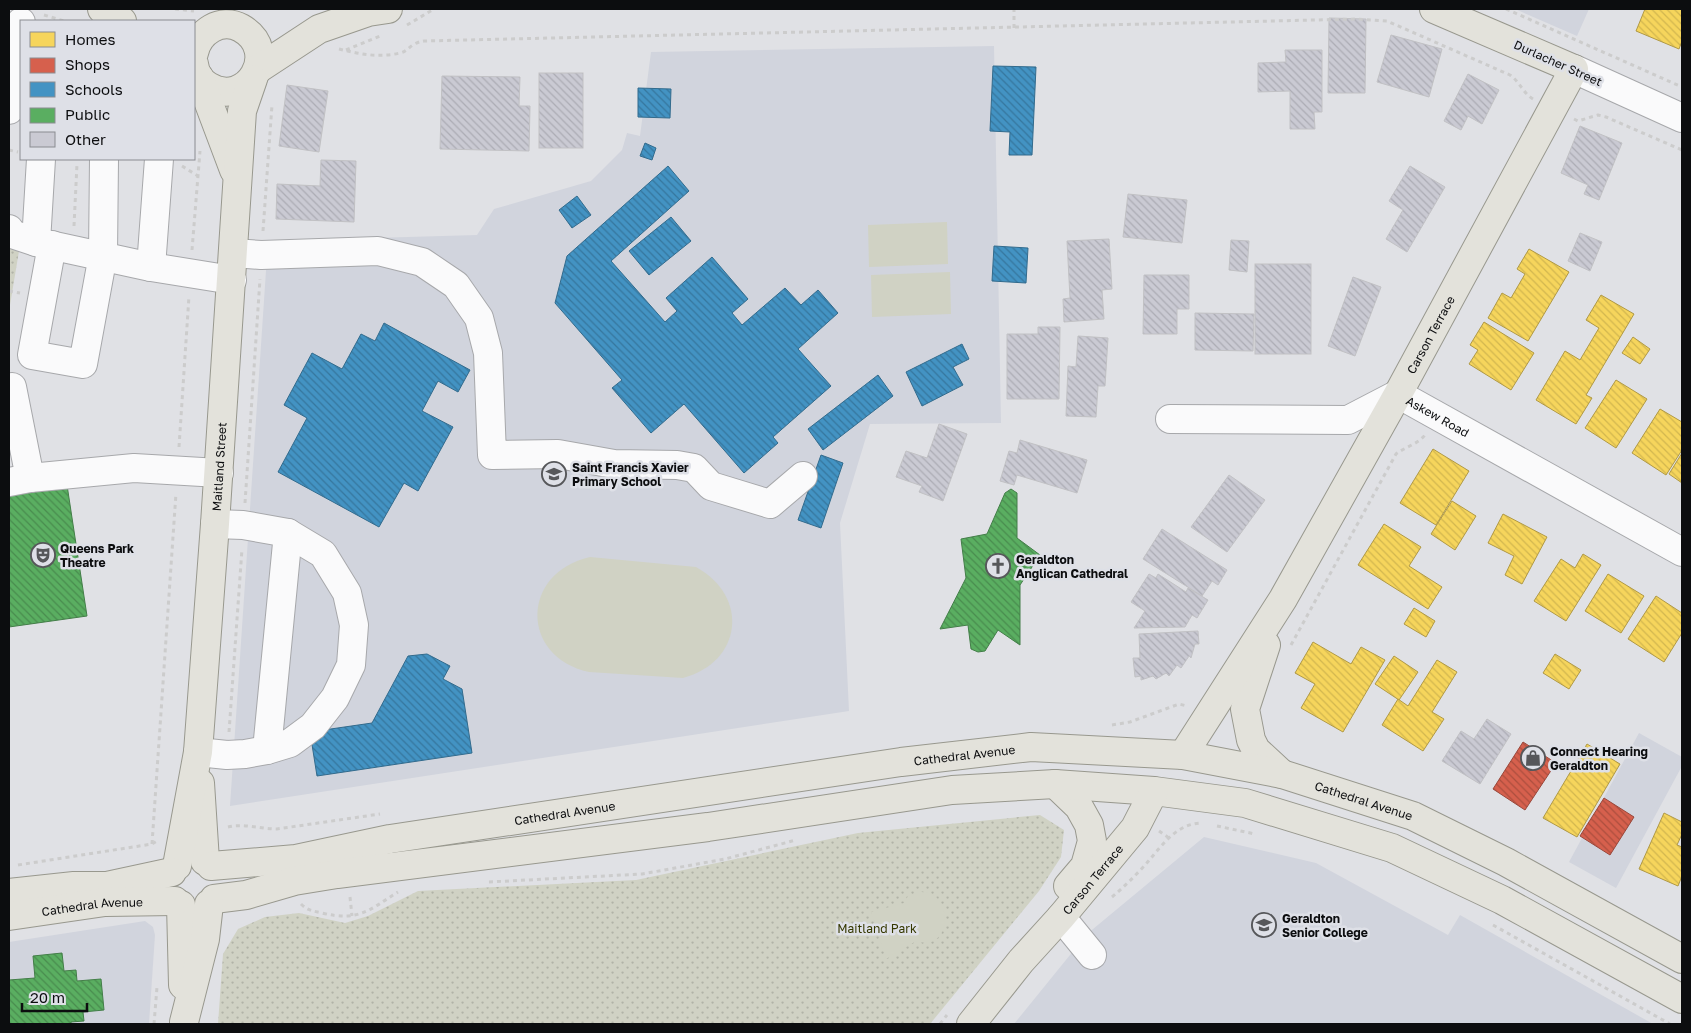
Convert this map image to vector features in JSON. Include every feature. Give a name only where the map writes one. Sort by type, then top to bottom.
[{"type":"main road","points":[[102,9],[120,20]]},
{"type":"main road","points":[[247,32],[319,29],[368,12],[388,9]]},
{"type":"main road","name":"Durlacher Street","points":[[1434,9],[1574,69]]},
{"type":"main road","points":[[195,20],[207,30],[200,38],[195,66],[206,85],[215,90],[225,92],[245,86],[255,74],[319,29]]},
{"type":"main road","points":[[195,20],[233,26],[247,32],[254,39],[258,48],[260,59],[255,74]]},
{"type":"main road","name":"Maitland Street","points":[[195,66],[238,181]]},
{"type":"main road","name":"Carson Terrace","points":[[1183,755],[1283,599],[1398,394],[1574,69]]},
{"type":"main road","name":"Maitland Street","points":[[174,869],[198,752],[219,473],[242,111],[255,74]]},
{"type":"main road","name":"Carson Terrace","points":[[1282,774],[1256,750],[1250,740],[1245,708],[1283,599]]},
{"type":"main road","points":[[1031,747],[1109,762],[1142,780],[1154,791]]},
{"type":"main road","name":"Cathedral Avenue","points":[[208,864],[296,859],[390,839],[901,762],[1031,747],[1183,755],[1282,774],[1413,816],[1506,862],[1682,959]]},
{"type":"main road","name":"Maitland Street","points":[[198,752],[208,864]]},
{"type":"main road","points":[[901,762],[904,797]]},
{"type":"main road","points":[[178,903],[195,909],[211,902],[246,895],[294,881],[337,874],[708,827],[952,790],[1055,784],[1154,791],[1245,803],[1392,848],[1502,900],[1682,999]]},
{"type":"main road","name":"Carson Terrace","points":[[1021,961],[1051,911],[1084,866],[1092,842],[1089,825],[1079,807],[1055,784]]},
{"type":"main road","name":"Carson Terrace","points":[[970,1024],[1021,961],[1061,917],[1135,828],[1154,791]]},
{"type":"main road","points":[[190,859],[208,864],[216,872],[219,886],[211,902],[184,1023],[178,903],[170,887],[174,869],[183,861],[190,859]]},
{"type":"main road","name":"Cathedral Avenue","points":[[9,893],[47,888],[107,886],[174,869]]},
{"type":"main road","name":"Cathedral Avenue","points":[[9,916],[105,902],[133,900],[178,903]]},
{"type":"street","points":[[14,100],[20,68]]},
{"type":"street","name":"Durlacher Street","points":[[1574,69],[1682,118]]},
{"type":"street","points":[[41,160],[53,245],[32,354],[83,364],[103,255],[104,160]]},
{"type":"street","points":[[151,267],[160,160]]},
{"type":"street","points":[[9,229],[12,234],[53,245],[151,267],[232,280]]},
{"type":"street","points":[[233,253],[261,255],[378,251],[422,262],[456,285],[479,318],[488,353],[492,455],[558,454],[614,464],[676,465],[694,468],[711,486],[770,504],[803,476]]},
{"type":"street","points":[[12,387],[19,480],[134,468],[219,473]]},
{"type":"street","name":"Askew Road","points":[[1170,420],[1348,420],[1398,394],[1682,552]]},
{"type":"street","points":[[198,752],[227,755],[266,750],[290,743],[313,726],[336,698],[351,665],[354,625],[347,594],[323,554],[288,533],[244,525],[215,524]]},
{"type":"street","points":[[266,750],[288,533]]},
{"type":"street","points":[[1061,917],[1092,955]]},
{"type":"path","points":[[1014,9],[1014,28]]},
{"type":"path","points":[[1506,9],[1682,87]]},
{"type":"path","points":[[30,16],[57,20]]},
{"type":"path","points":[[380,55],[400,53],[412,44],[424,41],[1357,19],[1387,20],[1510,75],[1517,80],[1527,96],[1534,100]]},
{"type":"path","points":[[1568,117],[1578,121],[1598,115],[1606,117],[1682,150]]},
{"type":"path","points":[[227,755],[271,117]]},
{"type":"path","points":[[53,245],[78,160]]},
{"type":"path","points":[[1287,652],[1396,454],[1405,447],[1421,440],[1429,429]]},
{"type":"path","points":[[1159,831],[1168,838],[1190,824],[1201,824],[1262,835]]},
{"type":"path","points":[[9,867],[152,844],[160,839]]},
{"type":"path","points":[[300,903],[307,910],[340,918],[363,913],[402,890]]},
{"type":"path","points":[[349,894],[352,916]]},
{"type":"path","points":[[1488,923],[1670,1024]]},
{"type":"path","points":[[154,1024],[158,979]]},
{"type":"shaded area","points":[[1515,9],[1589,9],[1577,36]]},
{"type":"shaded area","name":"Saint Francis Xavier Primary School","points":[[994,46],[1001,423],[870,424],[840,523],[849,711],[230,806],[268,241],[477,235],[494,209],[591,181],[622,150],[627,133],[640,136],[651,52]]},
{"type":"shaded area","points":[[1639,733],[1682,757],[1682,766],[1616,888],[1569,862]]},
{"type":"shaded area","name":"Geraldton Senior College","points":[[1204,837],[1316,863],[1448,935],[1460,915],[1653,1024],[1014,1024],[1087,934]]},
{"type":"shaded area","points":[[145,921],[153,927],[155,935],[149,1024],[9,1024],[9,942]]},
{"type":"green space","points":[[947,222],[948,264],[869,267],[868,225]]},
{"type":"green space","points":[[9,240],[20,245],[9,311]]},
{"type":"green space","points":[[950,272],[951,314],[872,317],[871,275]]},
{"type":"green space","points":[[590,557],[696,567],[713,580],[725,595],[731,611],[732,628],[727,644],[718,658],[703,670],[683,678],[589,672],[566,663],[550,650],[541,633],[537,615],[541,596],[551,580],[567,566]]},
{"type":"green space","name":"Maitland Park","points":[[1040,815],[1064,830],[1061,857],[1039,891],[930,1024],[218,1024],[223,954],[238,929],[265,917],[299,913],[345,923],[368,916],[418,891],[636,880],[858,833]]},
{"type":"green space","points":[[919,892],[930,893],[938,899],[943,907],[945,916],[941,934],[935,940],[927,943],[916,941],[886,959],[871,912],[904,903],[908,896]]},
{"type":"building: Homes","points":[[1645,9],[1682,9],[1682,41],[1679,49],[1636,31]]},
{"type":"building: Homes","points":[[1529,249],[1569,272],[1528,341],[1488,318],[1502,293],[1511,298],[1525,274],[1517,269]]},
{"type":"building: Homes","points":[[1601,295],[1634,314],[1586,395],[1592,398],[1576,424],[1536,400],[1565,351],[1580,360],[1599,328],[1586,320]]},
{"type":"building: Homes","points":[[1484,322],[1534,353],[1511,390],[1469,364],[1478,350],[1470,345]]},
{"type":"building: Homes","points":[[1633,337],[1650,349],[1640,364],[1622,353]]},
{"type":"building: Homes","points":[[1616,380],[1647,399],[1616,448],[1585,428]]},
{"type":"building: Homes","points":[[1660,409],[1682,422],[1682,450],[1666,475],[1632,453]]},
{"type":"building: Homes","points":[[1433,449],[1469,471],[1436,525],[1400,503]]},
{"type":"building: Homes","points":[[1682,453],[1682,483],[1669,474]]},
{"type":"building: Homes","points":[[1452,501],[1476,516],[1455,550],[1431,534]]},
{"type":"building: Homes","points":[[1503,514],[1547,537],[1522,584],[1505,575],[1514,556],[1488,543]]},
{"type":"building: Homes","points":[[1384,524],[1421,547],[1409,566],[1442,587],[1428,609],[1358,565]]},
{"type":"building: Homes","points":[[1583,554],[1601,565],[1566,621],[1534,601],[1561,559],[1575,568]]},
{"type":"building: Homes","points":[[1608,574],[1644,596],[1621,633],[1585,611]]},
{"type":"building: Homes","points":[[1656,596],[1682,613],[1682,633],[1664,662],[1628,639]]},
{"type":"building: Homes","points":[[1414,608],[1435,621],[1426,637],[1404,624]]},
{"type":"building: Homes","points":[[1313,642],[1351,664],[1361,647],[1385,660],[1343,732],[1301,708],[1315,684],[1295,673]]},
{"type":"building: Homes","points":[[1555,654],[1581,670],[1569,689],[1543,673]]},
{"type":"building: Homes","points":[[1394,656],[1418,672],[1399,700],[1375,684]]},
{"type":"building: Homes","points":[[1437,660],[1457,672],[1432,712],[1444,719],[1423,751],[1382,725],[1398,699],[1408,706]]},
{"type":"building: Homes","points":[[1587,744],[1620,764],[1577,837],[1543,818]]},
{"type":"building: Homes","points":[[1664,813],[1682,822],[1682,834],[1677,845],[1682,847],[1682,876],[1678,886],[1639,869]]},
{"type":"building: Shops","points":[[1523,742],[1556,763],[1525,810],[1493,789]]},
{"type":"building: Shops","points":[[1604,798],[1634,817],[1610,855],[1580,836]]},
{"type":"building: Schools","points":[[993,66],[1036,67],[1032,155],[1009,155],[1010,132],[990,131]]},
{"type":"building: Schools","points":[[638,88],[671,89],[670,118],[638,117]]},
{"type":"building: Schools","points":[[645,143],[656,148],[652,160],[640,156]]},
{"type":"building: Schools","points":[[668,166],[689,191],[611,261],[665,322],[677,311],[666,298],[712,257],[748,299],[732,313],[742,325],[785,288],[801,305],[818,290],[838,313],[798,349],[831,386],[773,437],[778,443],[744,473],[684,404],[651,433],[612,388],[622,380],[555,303],[567,256]]},
{"type":"building: Schools","points":[[577,196],[591,215],[572,228],[559,210]]},
{"type":"building: Schools","points":[[671,217],[691,241],[649,275],[629,251]]},
{"type":"building: Schools","points":[[994,246],[1028,248],[1026,283],[992,281]]},
{"type":"building: Schools","points":[[384,323],[470,370],[458,392],[438,381],[422,411],[453,427],[418,491],[404,483],[379,527],[278,472],[307,418],[284,405],[312,353],[342,369],[361,334],[375,341]]},
{"type":"building: Schools","points":[[962,344],[969,359],[953,367],[963,385],[922,406],[906,372]]},
{"type":"building: Schools","points":[[878,375],[893,396],[823,450],[808,429]]},
{"type":"building: Schools","points":[[821,455],[843,463],[821,528],[798,520]]},
{"type":"building: Schools","points":[[427,654],[450,666],[443,679],[462,689],[472,753],[317,776],[310,732],[372,723],[408,656]]},
{"type":"building: Public","name":"Queens Park Theatre","points":[[67,485],[87,616],[9,627],[9,493]]},
{"type":"building: Public","name":"Geraldton Anglican Cathedral","points":[[1011,489],[1017,493],[1017,538],[1040,555],[1020,585],[1020,645],[998,630],[985,651],[978,652],[971,649],[968,625],[940,629],[966,578],[961,539],[987,534],[1005,493]]},
{"type":"building: Public","points":[[62,953],[64,971],[76,970],[77,981],[101,979],[104,1010],[83,1012],[84,1021],[71,1022],[71,1024],[9,1024],[9,980],[35,978],[33,956]]},
{"type":"building: Other","points":[[1329,18],[1366,19],[1365,93],[1328,93]]},
{"type":"building: Other","points":[[1391,35],[1442,49],[1429,97],[1377,82]]},
{"type":"building: Other","points":[[1285,50],[1322,50],[1322,112],[1314,112],[1315,129],[1290,129],[1290,91],[1258,92],[1258,63],[1286,62]]},
{"type":"building: Other","points":[[539,73],[583,73],[583,148],[539,148]]},
{"type":"building: Other","points":[[1468,74],[1499,90],[1482,124],[1468,116],[1461,130],[1444,121]]},
{"type":"building: Other","points":[[442,76],[520,77],[519,106],[530,106],[529,151],[440,149]]},
{"type":"building: Other","points":[[287,85],[328,91],[319,152],[279,146]]},
{"type":"building: Other","points":[[1580,126],[1622,143],[1599,200],[1584,194],[1588,185],[1561,173]]},
{"type":"building: Other","points":[[321,160],[356,161],[354,222],[276,219],[277,184],[320,186]]},
{"type":"building: Other","points":[[1410,166],[1445,187],[1407,252],[1386,239],[1403,210],[1389,201]]},
{"type":"building: Other","points":[[1128,194],[1187,200],[1182,243],[1123,237]]},
{"type":"building: Other","points":[[1580,233],[1602,242],[1590,271],[1568,261]]},
{"type":"building: Other","points":[[1109,239],[1112,289],[1102,290],[1104,319],[1064,322],[1063,299],[1070,298],[1067,241]]},
{"type":"building: Other","points":[[1231,240],[1249,241],[1247,272],[1229,270]]},
{"type":"building: Other","points":[[1255,264],[1311,264],[1311,354],[1255,354]]},
{"type":"building: Other","points":[[1144,275],[1189,275],[1189,309],[1177,309],[1177,334],[1143,334]]},
{"type":"building: Other","points":[[1353,277],[1381,287],[1355,356],[1328,346]]},
{"type":"building: Other","points":[[1195,313],[1254,314],[1253,351],[1195,350]]},
{"type":"building: Other","points":[[1038,327],[1060,327],[1059,399],[1007,399],[1007,334],[1038,334]]},
{"type":"building: Other","points":[[1078,336],[1108,338],[1105,386],[1098,386],[1096,417],[1066,416],[1068,366],[1076,367]]},
{"type":"building: Other","points":[[939,424],[967,434],[943,501],[919,492],[922,486],[896,477],[906,451],[927,458]]},
{"type":"building: Other","points":[[1020,440],[1087,460],[1077,493],[1017,475],[1014,485],[1000,481],[1009,451],[1017,453]]},
{"type":"building: Other","points":[[1229,475],[1265,500],[1227,552],[1191,527]]},
{"type":"building: Other","points":[[1162,529],[1227,570],[1218,585],[1212,581],[1202,596],[1143,559]]},
{"type":"building: Other","points":[[1149,574],[1156,578],[1158,574],[1186,592],[1188,588],[1208,600],[1197,618],[1192,615],[1185,627],[1134,628],[1145,611],[1131,602]]},
{"type":"building: Other","points":[[1198,631],[1199,644],[1195,644],[1191,658],[1189,656],[1181,668],[1177,665],[1169,676],[1166,673],[1156,679],[1153,676],[1141,680],[1141,676],[1135,677],[1133,658],[1140,658],[1139,634]]},
{"type":"building: Other","points":[[1487,719],[1511,734],[1480,784],[1442,761],[1461,731],[1474,739]]},
{"type":"place","name":"Saint Francis Xavier Primary School","points":[[554,474]]},
{"type":"place","name":"Queens Park Theatre","points":[[43,555]]},
{"type":"place","name":"Geraldton Anglican Cathedral","points":[[998,566]]},
{"type":"place","name":"Connect Hearing Geraldton","points":[[1533,758]]},
{"type":"place","name":"Geraldton Senior College","points":[[1264,925]]}]
